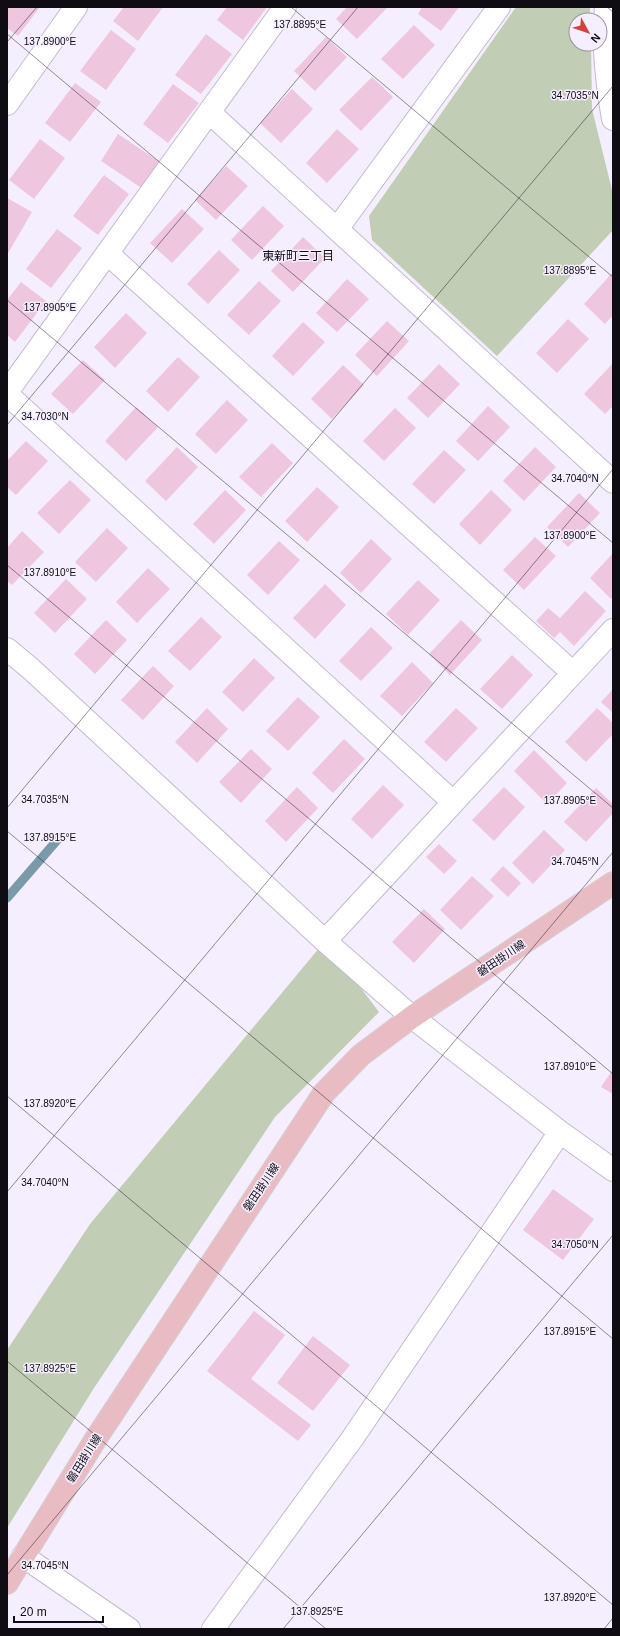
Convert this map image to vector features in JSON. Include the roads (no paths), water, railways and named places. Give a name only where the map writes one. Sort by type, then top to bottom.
[{"type":"main road","name":"磐田掛川線","points":[[7,1583],[97,1437],[324,1093],[361,1055],[412,1017],[613,883]]},
{"type":"street","points":[[7,104],[76,7]]},
{"type":"street","points":[[285,7],[7,393],[453,802]]},
{"type":"street","points":[[337,229],[499,7]]},
{"type":"street","points":[[606,7],[604,23],[608,93],[613,119]]},
{"type":"street","points":[[209,112],[613,482]]},
{"type":"street","points":[[107,253],[573,673]]},
{"type":"street","points":[[325,941],[613,630]]},
{"type":"street","points":[[7,649],[48,685],[325,941],[412,1017],[560,1132],[613,1170]]},
{"type":"street","points":[[213,1629],[352,1439],[560,1132]]},
{"type":"street","points":[[23,1556],[129,1629]]},
{"type":"waterway","points":[[7,898],[59,838]]},
{"type":"district","name":"東新町三丁目","points":[[298,256]]}]
